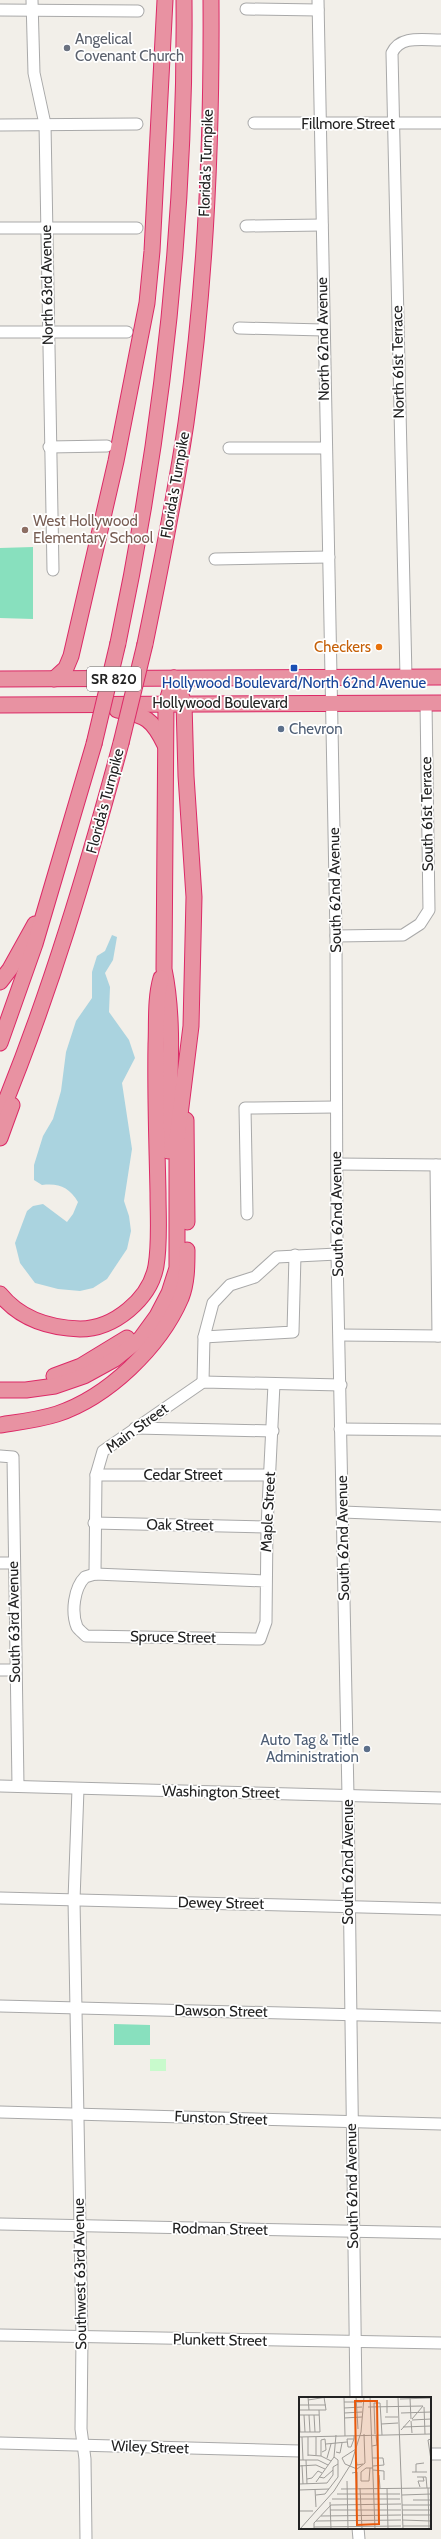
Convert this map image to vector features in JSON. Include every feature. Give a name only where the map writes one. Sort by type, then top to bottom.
[{"type":"highway","points":[[54,679],[66,668],[71,656],[130,393],[147,303],[152,251],[164,0]]},
{"type":"highway","name":"Florida's Turnpike","points":[[0,1043],[51,895],[94,744],[118,643],[148,486],[167,356],[178,224],[182,149],[184,0]]},
{"type":"highway","name":"Florida's Turnpike","points":[[0,1115],[31,1033],[67,930],[96,836],[121,743],[145,644],[174,499],[186,421],[200,290],[208,154],[211,0]]},
{"type":"highway","name":"Hollywood Boulevard","points":[[0,679],[441,677]]},
{"type":"highway","points":[[0,1390],[41,1388],[84,1376],[115,1359],[141,1338],[157,1316],[170,1293],[177,1268],[177,1139],[183,1098],[190,1026],[194,896],[186,776],[184,703],[174,678]]},
{"type":"highway","points":[[0,1382],[21,1382],[59,1375],[114,1348],[138,1330],[153,1308],[161,1288],[167,1265],[169,1031],[168,989],[164,969],[167,749],[166,704],[174,678]]},
{"type":"highway","name":"Hollywood Boulevard","points":[[0,705],[434,703]]},
{"type":"highway","points":[[93,704],[143,716],[154,724],[167,749]]},
{"type":"highway","points":[[0,982],[10,969],[51,895]]},
{"type":"highway","points":[[0,1294],[20,1314],[42,1323],[69,1328],[89,1329],[111,1322],[132,1306],[147,1288],[156,1266],[158,1224],[156,1031],[158,989],[164,969]]},
{"type":"highway","points":[[0,1138],[14,1100],[31,1033]]},
{"type":"highway","points":[[0,1425],[58,1414],[90,1399],[118,1380],[140,1358],[166,1323],[181,1298],[187,1272],[188,1140],[183,1098]]},
{"type":"street","points":[[0,10],[32,5],[138,11]]},
{"type":"street","name":"North 63rd Avenue","points":[[32,5],[34,73],[45,124],[49,447],[53,570]]},
{"type":"street","points":[[246,9],[318,5]]},
{"type":"street","name":"North 62nd Avenue","points":[[318,5],[325,448],[331,678]]},
{"type":"street","name":"North 61st Terrace","points":[[406,678],[392,124],[392,53],[394,46],[402,40],[441,40]]},
{"type":"street","name":"Fillmore Street","points":[[254,124],[441,123]]},
{"type":"street","points":[[0,125],[137,124]]},
{"type":"street","points":[[246,226],[322,225]]},
{"type":"street","points":[[0,228],[137,228]]},
{"type":"street","points":[[239,328],[323,330]]},
{"type":"street","points":[[0,332],[127,332]]},
{"type":"street","points":[[49,447],[107,446]]},
{"type":"street","points":[[229,448],[325,448]]},
{"type":"street","points":[[215,559],[329,556]]},
{"type":"street","name":"South 62nd Avenue","points":[[331,678],[336,936],[337,1254],[340,1335],[340,1429],[348,1796],[348,1906],[356,2397]]},
{"type":"street","name":"South 61st Terrace","points":[[336,936],[403,935],[420,924],[428,910],[434,703]]},
{"type":"street","points":[[246,1214],[245,1108],[336,1107]]},
{"type":"street","points":[[337,1164],[438,1165],[440,1336],[340,1335]]},
{"type":"street","points":[[337,1254],[277,1257],[256,1277],[230,1285],[213,1303],[204,1338],[203,1382],[341,1385]]},
{"type":"street","points":[[204,1338],[293,1332],[295,1255]]},
{"type":"street","name":"Main Street","points":[[95,1574],[94,1523],[96,1475],[103,1451],[203,1382]]},
{"type":"street","name":"Maple Street","points":[[260,1639],[266,1622],[266,1527],[273,1431],[274,1384]]},
{"type":"street","points":[[135,1428],[273,1431]]},
{"type":"street","points":[[340,1429],[441,1430]]},
{"type":"street","name":"South 63rd Avenue","points":[[0,1456],[13,1457],[13,1563],[18,1786]]},
{"type":"street","name":"Cedar Street","points":[[96,1475],[270,1475]]},
{"type":"street","points":[[343,1512],[441,1516]]},
{"type":"street","name":"Oak Street","points":[[94,1523],[266,1527]]},
{"type":"street","points":[[0,1563],[13,1563]]},
{"type":"street","points":[[95,1574],[265,1581]]},
{"type":"street","name":"Spruce Street","points":[[95,1574],[85,1577],[81,1581],[76,1589],[74,1602],[77,1627],[86,1636],[260,1639]]},
{"type":"street","points":[[0,1670],[15,1670]]},
{"type":"street","name":"Washington Street","points":[[0,1786],[441,1798]]},
{"type":"street","points":[[76,2008],[74,1900],[78,1789]]},
{"type":"street","name":"Dewey Street","points":[[0,1898],[441,1909]]},
{"type":"street","name":"Dawson Street","points":[[0,2006],[441,2017]]},
{"type":"street","name":"Southwest 63rd Avenue","points":[[76,2008],[82,2338],[81,2429],[84,2445],[86,2539]]},
{"type":"street","name":"Funston Street","points":[[0,2112],[441,2124]]},
{"type":"street","name":"Rodman Street","points":[[0,2224],[441,2233]]},
{"type":"street","name":"Plunkett Street","points":[[0,2335],[82,2338],[441,2343]]},
{"type":"street","name":"Wiley Street","points":[[0,2443],[299,2450]]},
{"type":"street","points":[[358,2529],[359,2539]]},
{"type":"green space","points":[[33,547],[33,619],[0,618],[0,548]]},
{"type":"green space","points":[[114,2024],[150,2025],[150,2045],[114,2045]]},
{"type":"green space","points":[[150,2059],[166,2059],[166,2071],[150,2071]]},
{"type":"water","points":[[112,935],[117,937],[113,960],[105,973],[110,987],[109,1012],[129,1040],[135,1058],[122,1083],[132,1149],[124,1201],[129,1216],[131,1231],[127,1249],[107,1279],[93,1288],[80,1291],[58,1289],[35,1283],[20,1263],[15,1243],[27,1211],[33,1206],[43,1204],[67,1222],[73,1214],[78,1202],[71,1193],[63,1187],[42,1185],[34,1180],[34,1165],[43,1136],[53,1119],[61,1091],[66,1052],[76,1021],[92,998],[92,972],[97,956],[105,951]]},
{"type":"place","name":"Angelical Covenant Church","points":[[67,48]]},
{"type":"place","name":"West Hollywood Elementary School","points":[[25,530]]},
{"type":"place","name":"Checkers","points":[[379,647]]},
{"type":"place","name":"Hollywood Boulevard/North 62nd Avenue","points":[[294,668]]},
{"type":"place","name":"Chevron","points":[[281,729]]},
{"type":"place","name":"Auto Tag & Title Administration","points":[[367,1749]]}]
